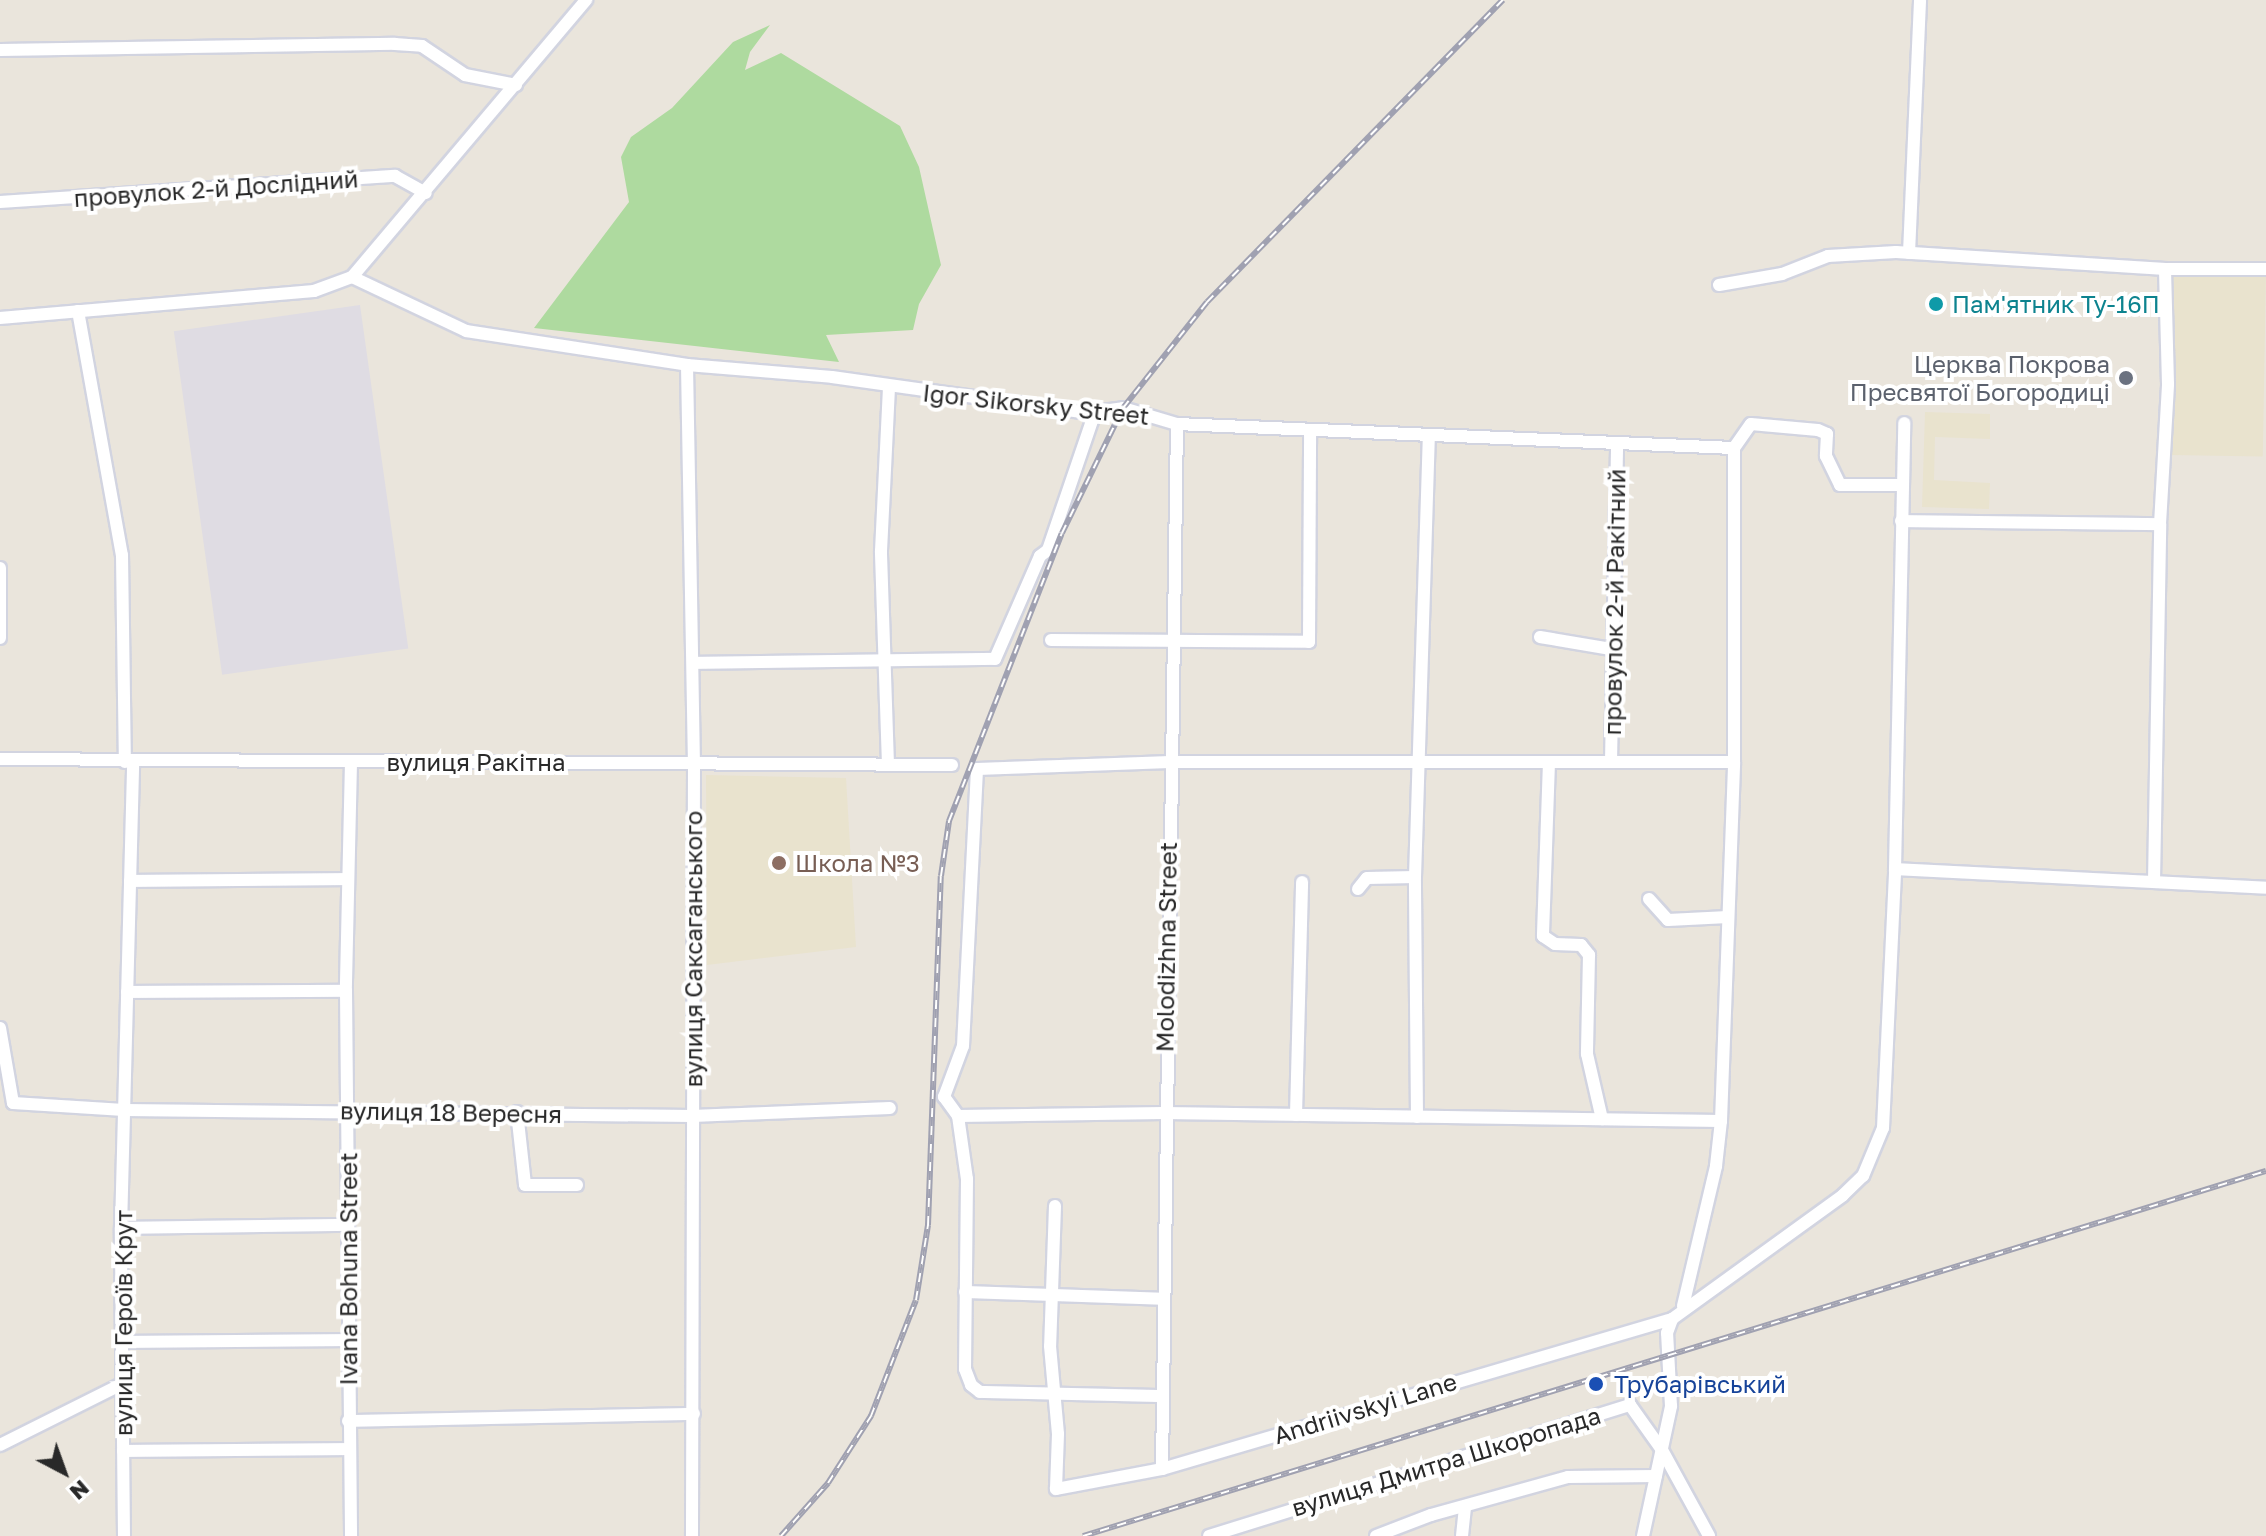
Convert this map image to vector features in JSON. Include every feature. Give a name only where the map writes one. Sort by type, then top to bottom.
[{"type":"street","points":[[0,318],[314,291],[352,277],[586,0]]},
{"type":"street","points":[[1909,253],[1920,0]]},
{"type":"street","points":[[0,50],[408,45],[422,46],[465,75],[516,85]]},
{"type":"street","name":"провулок 2-й Дослідний","points":[[0,202],[395,176],[426,193]]},
{"type":"street","points":[[1719,285],[1782,274],[1828,256],[1909,253],[2165,269],[2266,269]]},
{"type":"street","points":[[2154,882],[2160,524],[2168,384],[2165,269]]},
{"type":"street","name":"Igor Sikorsky Street","points":[[352,277],[466,331],[687,365],[889,386],[1088,413],[1123,408],[1177,424],[1734,448]]},
{"type":"street","name":"вулиця Героїв Крут","points":[[78,311],[122,555],[130,881],[121,1228],[124,1536]]},
{"type":"street","name":"вулиця Саксаганського","points":[[687,365],[694,764],[692,1535]]},
{"type":"street","points":[[888,765],[881,660],[889,386]]},
{"type":"street","points":[[693,663],[995,659],[1040,556],[1048,550],[1092,421],[1088,413]]},
{"type":"street","points":[[1643,1536],[1671,1406],[1667,1333],[1672,1319],[1683,1306],[1787,1240],[1843,1195],[1876,1154],[1886,1099],[1895,869],[1904,423]]},
{"type":"street","name":"Molodizhna Street","points":[[1162,1469],[1164,1113],[1177,424]]},
{"type":"street","points":[[1683,1306],[1716,1166],[1721,1121],[1734,762],[1734,448],[1751,424],[1818,430],[1827,434],[1826,456],[1840,485],[1901,485]]},
{"type":"street","points":[[1051,640],[1312,639],[1310,430]]},
{"type":"street","points":[[1417,1117],[1415,877],[1429,435]]},
{"type":"street","name":"провулок 2-й Ракітний","points":[[1611,762],[1617,443]]},
{"type":"street","points":[[1901,521],[2160,524]]},
{"type":"street","points":[[0,568],[0,638]]},
{"type":"street","points":[[1540,637],[1611,649]]},
{"type":"street","name":"вулиця Ракітна","points":[[0,759],[952,765]]},
{"type":"street","name":"Ivana Bohuna Street","points":[[351,762],[346,991],[351,1536]]},
{"type":"street","points":[[1163,1396],[980,1392],[971,1385],[965,1369],[967,1179],[958,1116],[944,1097],[963,1046],[977,769],[1170,762],[1734,762]]},
{"type":"street","points":[[1549,762],[1543,936],[1555,944],[1581,945],[1589,955],[1587,1054],[1602,1119]]},
{"type":"street","points":[[1895,869],[2266,888]]},
{"type":"street","points":[[1358,889],[1363,874],[1415,877]]},
{"type":"street","points":[[130,881],[348,879]]},
{"type":"street","points":[[1296,1115],[1302,882]]},
{"type":"street","points":[[1649,899],[1668,920],[1728,917]]},
{"type":"street","points":[[127,992],[346,991]]},
{"type":"street","name":"вулиця 18 Вересня","points":[[0,1028],[13,1103],[124,1110],[692,1116],[890,1108]]},
{"type":"street","points":[[517,1112],[525,1185],[577,1185]]},
{"type":"street","points":[[958,1116],[1164,1113],[1721,1121]]},
{"type":"street","points":[[1052,1392],[1055,1206]]},
{"type":"street","points":[[121,1228],[348,1225]]},
{"type":"street","points":[[965,1292],[1163,1299]]},
{"type":"street","name":"Andriivskyi Lane","points":[[1052,1392],[1058,1434],[1056,1489],[1162,1469],[1672,1319]]},
{"type":"street","points":[[124,1342],[348,1340]]},
{"type":"street","points":[[0,1445],[124,1383]]},
{"type":"street","name":"вулиця Дмитра Шкоропада","points":[[1209,1536],[1630,1405],[1662,1450]]},
{"type":"street","points":[[348,1421],[694,1414]]},
{"type":"street","points":[[123,1451],[349,1449]]},
{"type":"street","points":[[1662,1450],[1709,1536]]},
{"type":"street","points":[[1376,1536],[1568,1477],[1656,1476]]},
{"type":"street","points":[[1462,1536],[1465,1508]]},
{"type":"shaded area","points":[[2172,271],[2266,273],[2263,457],[2169,455]]},
{"type":"shaded area","points":[[360,305],[408,649],[222,675],[174,331]]},
{"type":"shaded area","points":[[1925,412],[1990,414],[1990,439],[1935,437],[1934,480],[1990,483],[1989,509],[1922,507]]},
{"type":"shaded area","name":"Школа №3","points":[[706,775],[846,778],[856,947],[707,965]]},
{"type":"green space","points":[[770,25],[750,52],[745,70],[781,53],[900,126],[919,167],[941,265],[919,304],[913,330],[826,335],[839,362],[534,328],[629,202],[621,157],[631,137],[672,108],[733,42]]},
{"type":"railway","points":[[781,1536],[828,1483],[871,1416],[916,1300],[928,1225],[941,876],[949,821],[1062,533],[1123,408],[1207,302],[1503,0]]},
{"type":"railway","points":[[1083,1536],[2266,1171]]},
{"type":"place","name":"Пам'ятник Ту-16П","points":[[1936,304]]},
{"type":"place","name":"Церква Покрова Пресвятої Богородиці","points":[[2126,378]]},
{"type":"place","name":"Школа №3","points":[[779,863]]},
{"type":"place","name":"Трубарівський","points":[[1596,1384]]}]
